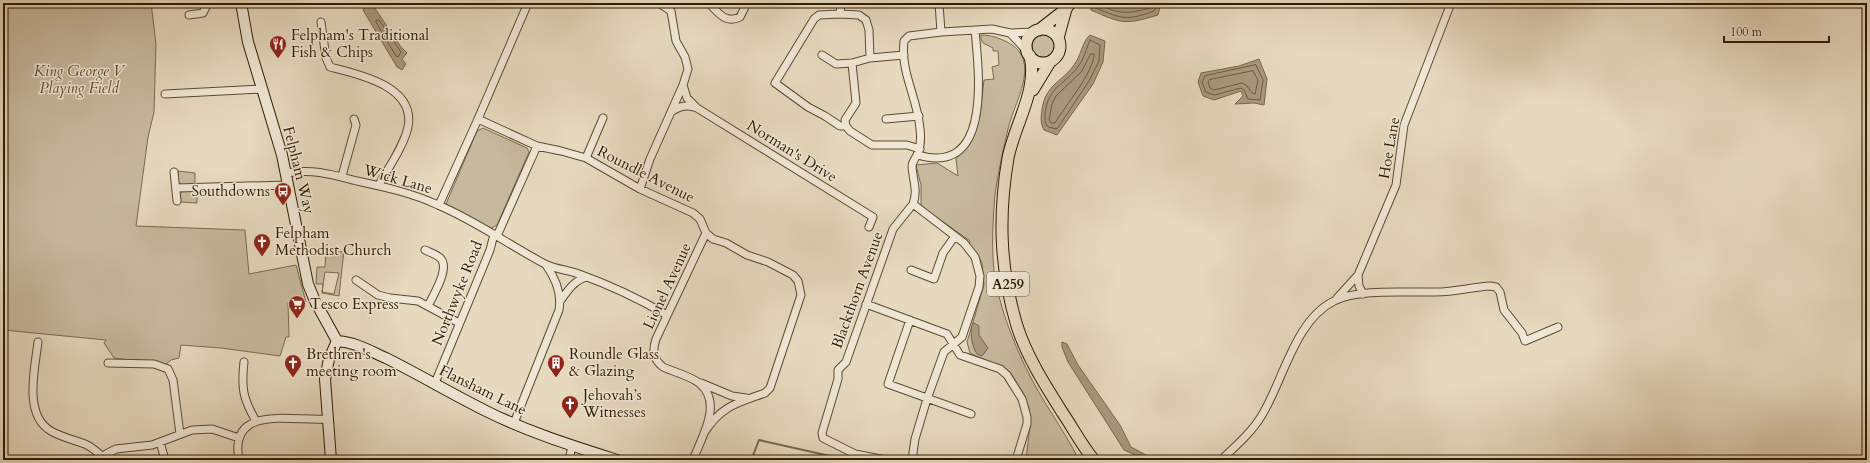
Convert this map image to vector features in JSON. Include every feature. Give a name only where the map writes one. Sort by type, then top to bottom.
[{"type":"main road","name":"Felpham Way","points":[[241,3],[248,42],[263,89],[286,173],[308,284],[315,301],[337,341]]},
{"type":"main road","points":[[1068,6],[1058,38],[1060,49],[1058,54],[1050,62],[1039,62],[1028,53],[1028,40],[1068,6]]},
{"type":"main road","points":[[1037,31],[1050,30],[1058,38]]},
{"type":"main road","name":"A259","points":[[1028,53],[1032,68],[1028,97],[1014,136],[1002,201],[1001,234],[1010,295],[1018,327],[1037,371],[1091,458]]},
{"type":"main road","name":"A259","points":[[1028,97],[1050,62]]},
{"type":"main road","points":[[331,460],[325,379],[328,359],[337,341]]},
{"type":"main road","name":"Flansham Lane","points":[[337,341],[349,342],[514,423],[572,446],[617,460]]},
{"type":"street","points":[[189,15],[203,13],[208,3]]},
{"type":"street","points":[[439,205],[528,3]]},
{"type":"street","points":[[640,189],[650,159],[683,85],[688,69],[687,63],[676,41],[671,11],[659,3]]},
{"type":"street","points":[[709,3],[720,16],[730,19],[740,17],[747,3]]},
{"type":"street","points":[[840,14],[841,3]]},
{"type":"street","points":[[939,3],[941,32]]},
{"type":"street","name":"Hoe Lane","points":[[1221,460],[1257,423],[1267,406],[1301,335],[1315,316],[1334,301],[1358,275],[1396,185],[1404,125],[1451,3]]},
{"type":"street","points":[[846,126],[840,126],[808,107],[775,83],[814,19],[819,15],[859,15],[866,20],[869,30],[870,58]]},
{"type":"street","points":[[322,22],[326,58],[330,67],[373,78],[398,95],[407,110],[409,118],[404,138],[379,185]]},
{"type":"street","points":[[852,63],[856,104],[845,120],[846,126],[850,132],[872,145],[907,145],[927,158],[951,155],[963,146],[971,136],[974,124],[980,84],[975,30]]},
{"type":"street","points":[[912,460],[915,439],[927,399],[944,352],[962,337],[979,287],[980,276],[975,257],[964,243],[913,204],[916,186],[912,166],[919,152],[921,140],[919,116],[908,85],[904,55],[904,41],[909,36],[941,32],[996,30],[1010,33],[1037,31]]},
{"type":"street","points":[[1010,33],[1028,53]]},
{"type":"street","points":[[822,55],[836,64],[852,63],[870,58],[904,55]]},
{"type":"street","name":"Norman's Drive","points":[[683,85],[687,98],[697,108],[874,217],[869,227]]},
{"type":"street","points":[[165,94],[263,89]]},
{"type":"street","points":[[671,112],[676,108],[686,106],[697,108]]},
{"type":"street","points":[[886,119],[919,116]]},
{"type":"street","points":[[586,158],[603,118]]},
{"type":"street","points":[[342,176],[356,125],[354,119]]},
{"type":"street","name":"Roundle Avenue","points":[[478,119],[537,146],[586,158],[640,189],[692,213],[700,219],[706,233]]},
{"type":"street","name":"Northwyke Road","points":[[435,383],[495,235],[537,146]]},
{"type":"street","name":"Wick Lane","points":[[286,173],[313,171],[342,176],[379,185],[439,205],[495,235],[546,265],[586,277],[653,306],[667,314]]},
{"type":"street","points":[[174,172],[177,201]]},
{"type":"street","points":[[176,188],[289,186]]},
{"type":"street","name":"Blackthorn Avenue","points":[[886,460],[855,454],[823,438],[822,432],[838,379],[838,370],[846,362],[893,229],[913,204]]},
{"type":"street","points":[[704,433],[718,415],[726,408],[748,398],[765,393],[770,388],[798,303],[800,288],[794,275],[768,262],[747,255],[726,243],[713,239],[706,233]]},
{"type":"street","name":"Lionel Avenue","points":[[699,383],[662,367],[655,358],[654,346],[667,314],[706,233]]},
{"type":"street","points":[[911,270],[934,279],[943,253],[955,236]]},
{"type":"street","points":[[425,250],[440,257],[445,269],[428,306]]},
{"type":"street","points":[[546,265],[556,282],[561,300]]},
{"type":"street","points":[[1358,275],[1359,286],[1363,294]]},
{"type":"street","points":[[514,423],[559,310],[561,300],[569,288],[579,279],[586,277]]},
{"type":"street","points":[[356,280],[384,298],[413,299],[459,323]]},
{"type":"street","name":"Hoe Lane","points":[[1334,301],[1363,294],[1456,291],[1490,286],[1496,287],[1500,292],[1504,310],[1522,333],[1525,341],[1558,327]]},
{"type":"street","points":[[866,304],[947,334],[960,355],[1000,369],[1007,375],[1022,399],[1026,410],[1027,424],[1016,460]]},
{"type":"street","points":[[910,320],[888,384],[971,414]]},
{"type":"street","points":[[38,342],[33,396],[36,416],[44,427],[50,431],[86,445],[101,458],[116,449],[143,447],[192,430],[212,429],[239,438]]},
{"type":"street","points":[[244,362],[242,379],[244,397],[256,421]]},
{"type":"street","points":[[108,363],[154,364],[168,369],[173,380],[180,434]]},
{"type":"street","points":[[699,383],[732,396],[748,398]]},
{"type":"street","points":[[694,460],[710,419],[710,401],[704,388],[699,383]]},
{"type":"street","points":[[239,460],[239,438],[248,426],[256,421],[275,417],[301,420],[327,419]]},
{"type":"street","points":[[160,442],[165,460]]},
{"type":"street","points":[[569,460],[572,446]]},
{"type":"green space","name":"King George V Playing Field","points":[[15,3],[151,3],[156,44],[154,112],[148,137],[136,226],[245,230],[249,274],[296,265],[306,302],[288,303],[289,337],[286,337],[280,356],[221,348],[181,345],[179,358],[171,360],[165,365],[114,358],[104,343],[106,340],[3,330],[3,6]]},
{"type":"green space","points":[[1044,34],[1049,35],[1055,41],[1055,51],[1049,57],[1044,58],[1039,57],[1033,51],[1032,46],[1033,41],[1039,35]]},
{"type":"green space","points":[[981,35],[1001,39],[1018,50],[1023,59],[1025,70],[1020,94],[1008,129],[996,188],[993,258],[994,272],[1000,300],[1014,342],[1026,368],[1079,460],[1049,460],[1048,458],[1047,460],[1026,460],[1030,426],[1029,408],[1022,391],[1010,372],[970,353],[967,342],[984,285],[982,263],[977,253],[969,245],[970,241],[921,206],[921,185],[916,165],[937,163],[958,176],[956,159],[969,143],[980,116],[984,80],[994,79],[992,67],[999,65],[998,51],[993,51],[993,48],[983,43]]},
{"type":"green space","points":[[483,128],[527,148],[529,152],[497,225],[490,229],[446,204],[477,131]]},
{"type":"green space","points":[[178,171],[195,173],[195,186],[178,183]]},
{"type":"green space","points":[[197,190],[197,203],[180,202],[180,194],[183,191]]},
{"type":"green space","points":[[344,250],[339,296],[322,292],[334,294],[339,273],[325,272],[323,284],[316,284],[317,267],[325,267],[326,251],[341,252]]},
{"type":"water","points":[[1091,3],[1161,3],[1158,15],[1130,22],[1124,22],[1091,10]]},
{"type":"water","points":[[367,4],[372,4],[401,47],[407,53],[402,59],[406,64],[402,70],[397,67],[363,10]]},
{"type":"water","points":[[1090,35],[1105,41],[1103,62],[1093,84],[1057,135],[1044,130],[1041,122],[1041,115],[1047,94],[1074,65],[1085,41]]},
{"type":"water","points":[[1259,59],[1267,79],[1264,105],[1254,103],[1235,104],[1243,96],[1241,91],[1214,100],[1203,96],[1198,82],[1201,73],[1239,66]]},
{"type":"water","points":[[974,323],[979,326],[979,335],[988,348],[982,356],[977,354],[975,351],[971,336],[971,329]]},
{"type":"water","points":[[1062,342],[1067,344],[1078,365],[1120,425],[1131,447],[1146,455],[1163,460],[1147,460],[1124,450],[1068,362],[1062,347]]},
{"type":"waterway","points":[[752,458],[759,440],[848,460]]},
{"type":"place","name":"Felpham's Traditional Fish & Chips","points":[[278,59]]},
{"type":"place","name":"Southdowns","points":[[283,206]]},
{"type":"place","name":"Felpham Methodist Church","points":[[262,257]]},
{"type":"place","name":"Tesco Express","points":[[297,319]]},
{"type":"place","name":"Brethren's meeting room","points":[[293,378]]},
{"type":"place","name":"Roundle Glass & Glazing","points":[[556,378]]},
{"type":"place","name":"Jehovah’s Witnesses","points":[[570,419]]}]
